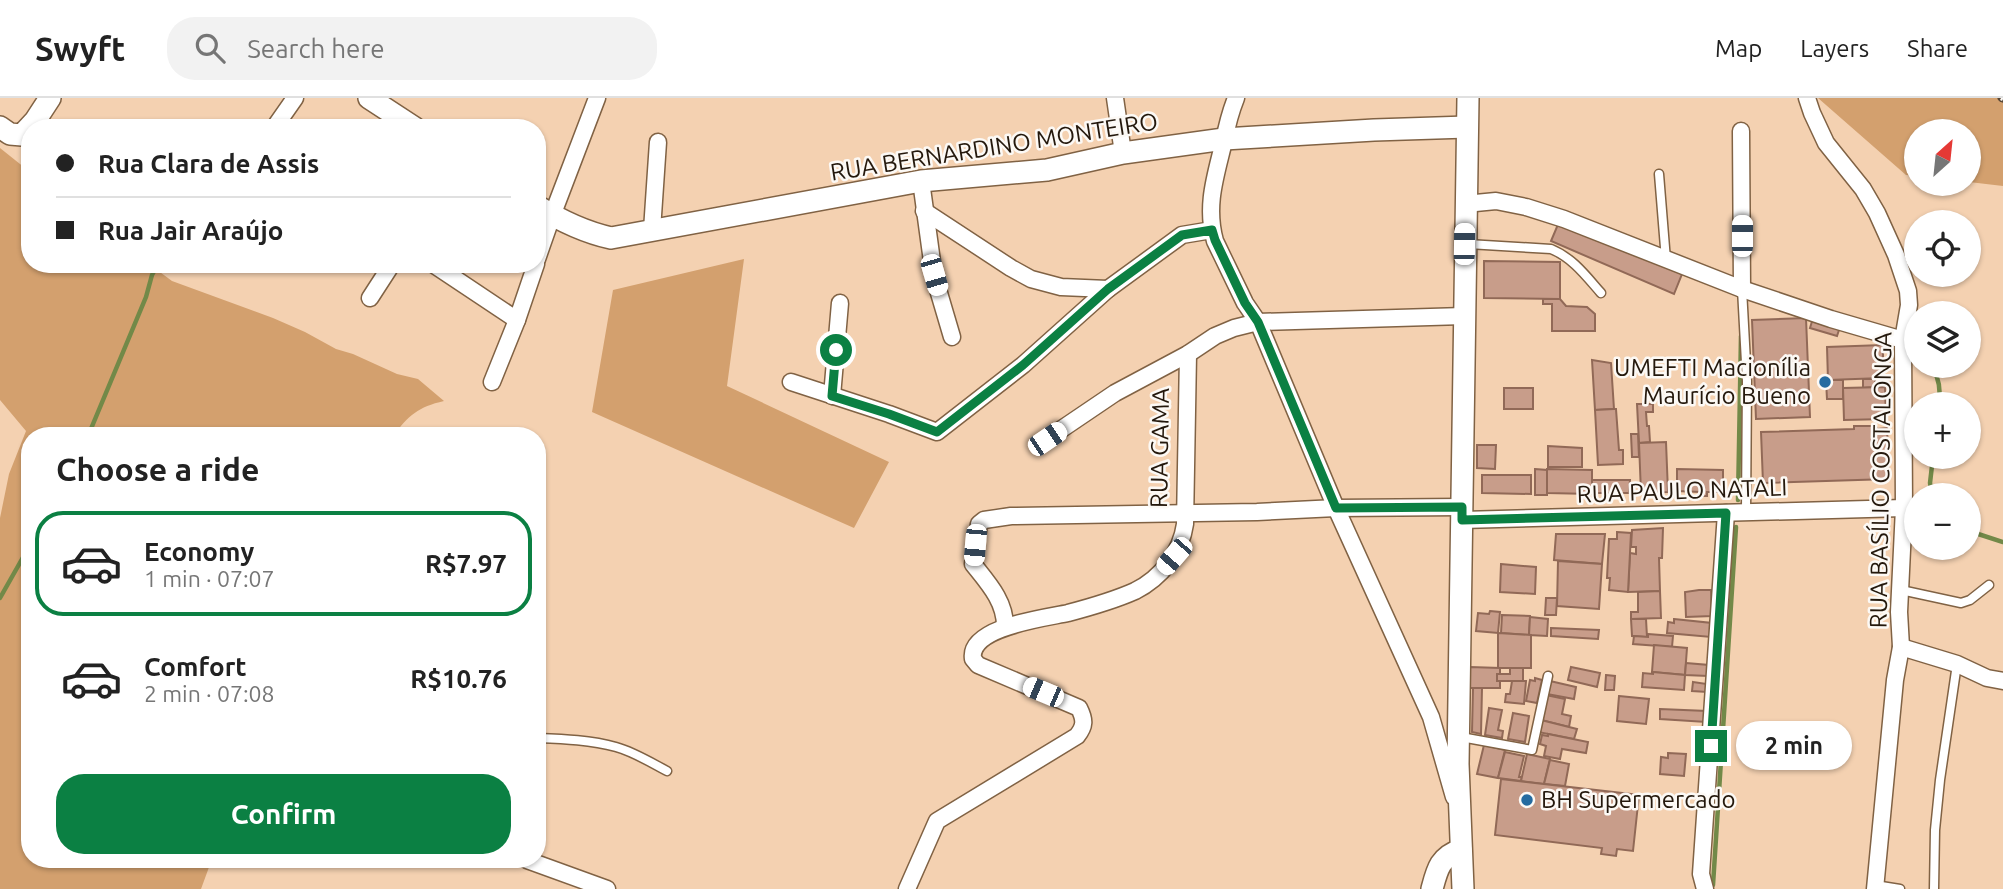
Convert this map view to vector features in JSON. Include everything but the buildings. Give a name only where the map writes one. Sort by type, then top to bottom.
[{"type":"street","points":[[35,119],[50,98]]},
{"type":"street","points":[[280,119],[295,98]]},
{"type":"street","points":[[369,98],[401,119]]},
{"type":"street","points":[[546,209],[597,98]]},
{"type":"street","points":[[1115,98],[1128,153]]},
{"type":"street","points":[[1122,98],[1128,153]]},
{"type":"street","points":[[1236,98],[1228,117],[1211,192],[1212,230],[1215,240],[1245,303],[1258,322],[1336,508],[1430,717],[1459,817]]},
{"type":"street","points":[[1463,889],[1458,737],[1468,98]]},
{"type":"street","name":"RUA BASÍLIO COSTALONGA","points":[[1807,98],[1826,143],[1864,189],[1896,256],[1908,291],[1909,305],[1903,340],[1905,483]]},
{"type":"street","name":"RUA BERNARDINO MONTEIRO","points":[[546,212],[587,232],[611,237],[921,181],[1047,170],[1128,153],[1224,139],[1467,127]]},
{"type":"street","points":[[1741,131],[1742,289]]},
{"type":"street","points":[[652,230],[657,142]]},
{"type":"street","points":[[921,181],[923,211],[934,275],[952,337]]},
{"type":"street","points":[[1465,204],[1496,201],[1526,207],[1564,219],[1742,289],[1903,340]]},
{"type":"street","points":[[923,211],[1031,279],[1061,287],[1108,289]]},
{"type":"street","points":[[790,382],[937,432],[1023,365],[1108,289],[1182,235],[1212,230]]},
{"type":"street","points":[[370,298],[385,273]]},
{"type":"street","points":[[446,273],[517,320]]},
{"type":"street","points":[[492,382],[532,273]]},
{"type":"street","points":[[832,396],[840,303]]},
{"type":"street","points":[[1047,439],[1115,393],[1188,354],[1214,336],[1234,328],[1258,322],[1464,316]]},
{"type":"street","name":"RUA GAMA","points":[[1005,626],[1071,612],[1134,591],[1156,578],[1174,556],[1183,537],[1185,512],[1188,354]]},
{"type":"street","name":"RUA PAULO NATALI","points":[[1005,626],[1005,614],[996,594],[973,564],[979,524],[984,520],[1011,516],[1336,508],[1462,513],[1726,513],[1904,508]]},
{"type":"street","points":[[1705,889],[1701,874],[1726,513]]},
{"type":"street","name":"RUA BASÍLIO COSTALONGA","points":[[1875,887],[1895,680],[1901,647],[1904,528]]},
{"type":"street","points":[[907,889],[937,821],[1077,736],[1084,727],[1084,718],[1079,708],[978,665],[973,659],[974,648],[979,642],[1005,626]]},
{"type":"street","points":[[1901,647],[1957,664],[1987,678],[2003,681]]},
{"type":"street","points":[[1432,889],[1442,861],[1453,852],[1461,850]]},
{"type":"street","points":[[546,867],[607,889]]},
{"type":"lane","points":[[1659,174],[1666,260]]},
{"type":"lane","points":[[1464,244],[1551,249],[1576,265],[1601,293]]},
{"type":"lane","points":[[1742,289],[1747,381],[1746,512]]},
{"type":"lane","points":[[1901,590],[1961,603],[1970,600],[1989,585]]},
{"type":"lane","points":[[1934,889],[1935,830],[1940,780],[1957,664]]},
{"type":"lane","points":[[1458,737],[1532,750],[1548,676]]},
{"type":"lane","points":[[546,739],[617,747],[667,771]]},
{"type":"lane","points":[[1875,887],[1900,889]]},
{"type":"shaded area","points":[[1818,98],[2003,98],[2003,186],[1981,183],[1981,119],[1904,119],[1904,173]]},
{"type":"shaded area","points":[[0,148],[21,165],[21,273],[161,273],[172,281],[273,318],[336,349],[397,374],[418,379],[444,401],[415,413],[401,427],[23,427],[0,400]]},
{"type":"shaded area","points":[[744,259],[727,386],[889,462],[854,528],[592,412],[613,290]]},
{"type":"shaded area","points":[[21,444],[21,868],[209,868],[201,889],[0,889],[0,518],[9,474]]},
{"type":"waterway","points":[[92,427],[146,297],[153,273]]},
{"type":"waterway","points":[[1738,500],[1741,336]]},
{"type":"waterway","points":[[1937,378],[1940,392]]},
{"type":"waterway","points":[[1930,483],[1932,469]]},
{"type":"waterway","points":[[1713,885],[1736,527]]},
{"type":"waterway","points":[[1981,535],[2003,542]]},
{"type":"waterway","points":[[0,598],[21,561]]},
{"type":"place","name":"UMEFTI Macionília Maurício Bueno","points":[[1825,382]]},
{"type":"place","name":"BH Supermercado","points":[[1527,800]]},
{"type":"route","points":[[836,350],[832,396],[937,432],[1023,365],[1108,289],[1182,235],[1212,230],[1245,303],[1258,322],[1336,508],[1462,507],[1462,520],[1726,513],[1711,746]]}]
